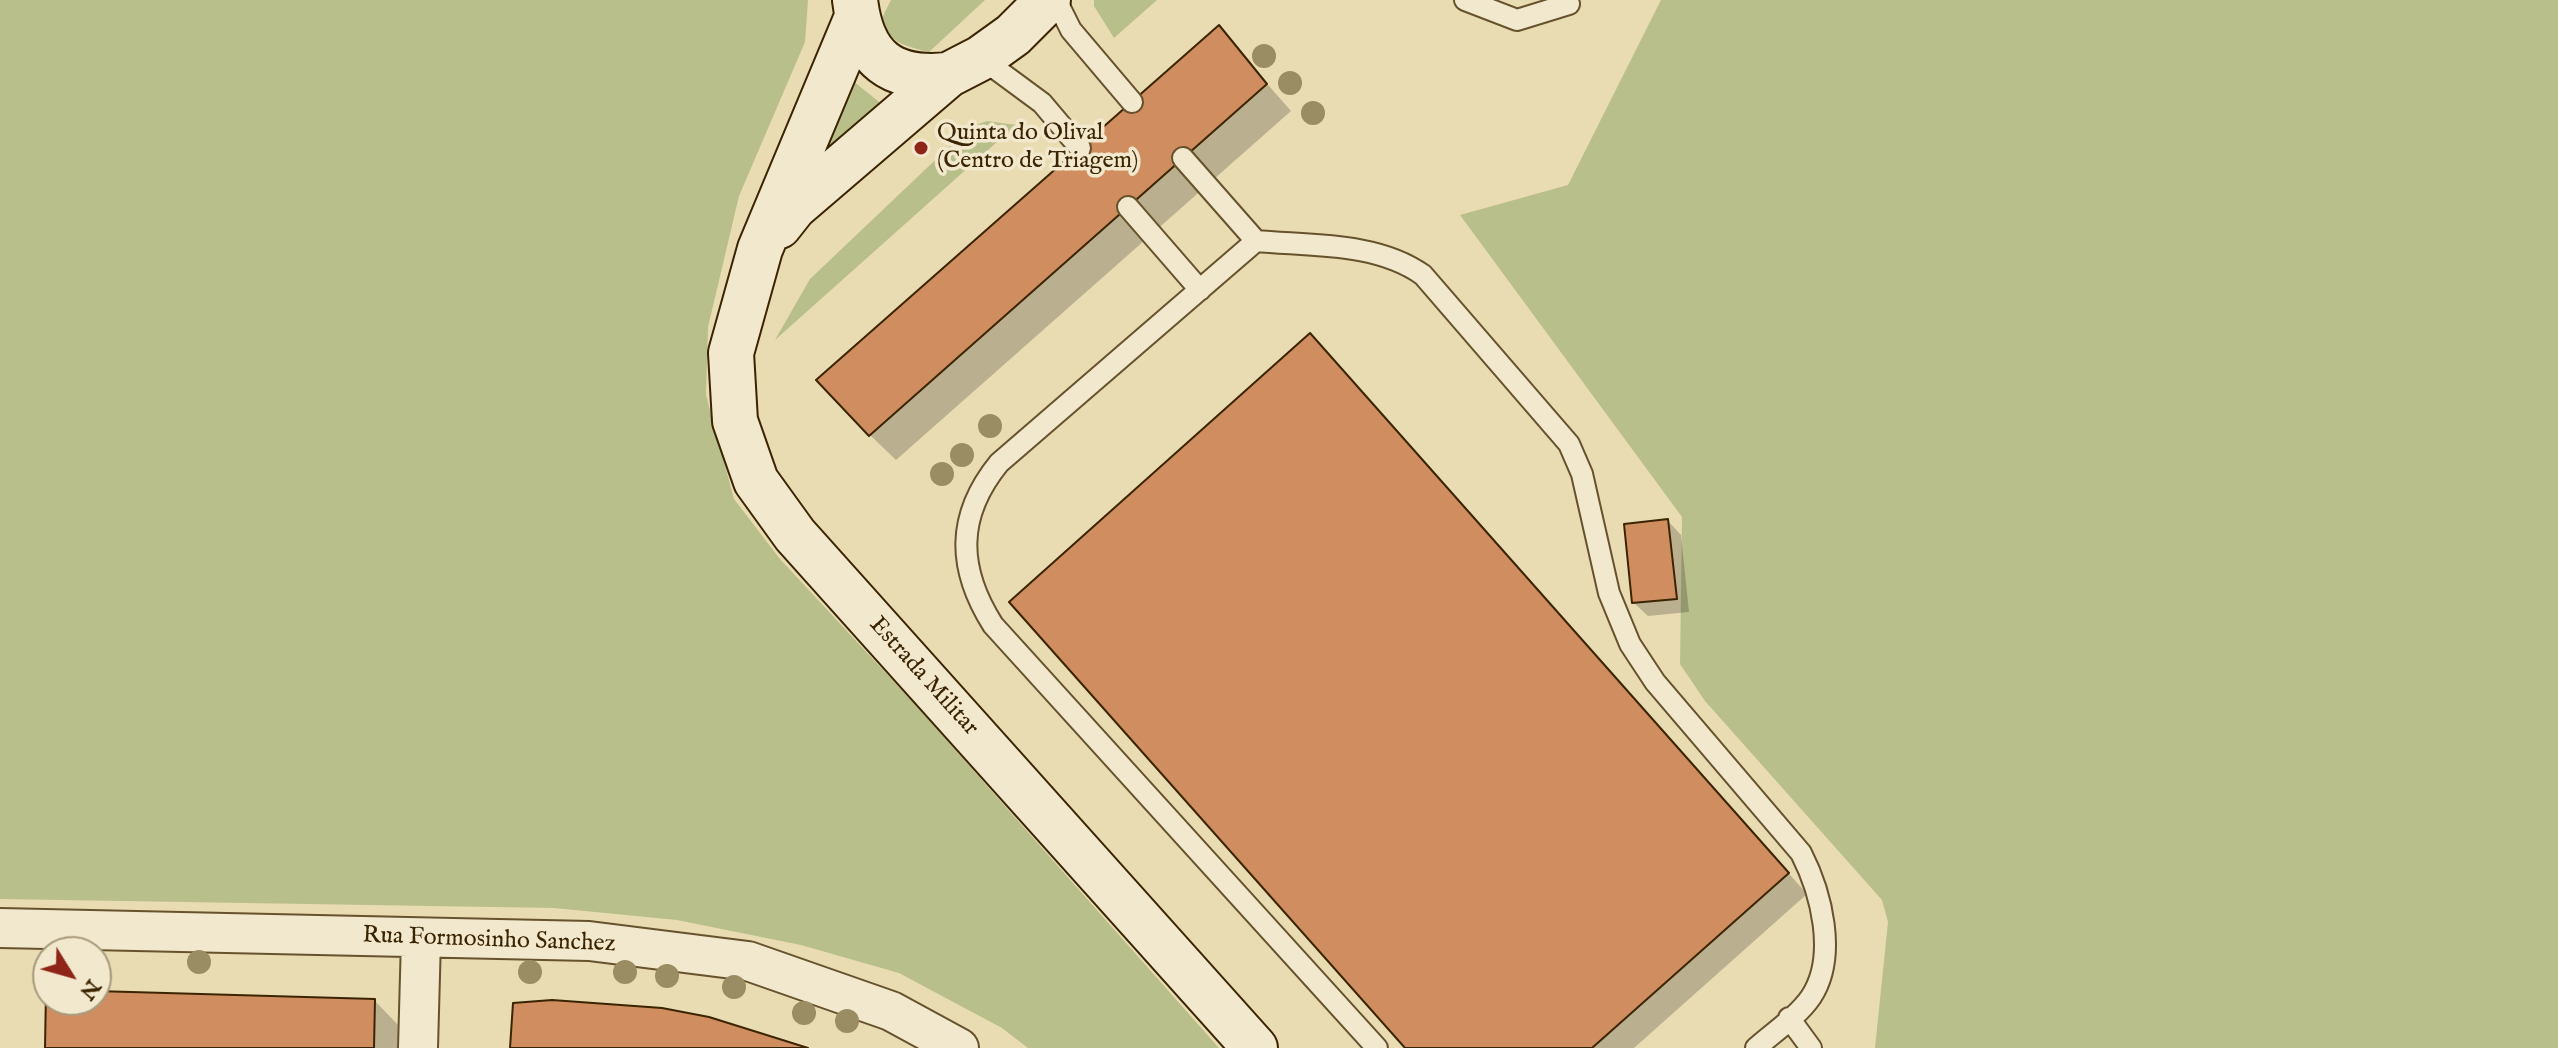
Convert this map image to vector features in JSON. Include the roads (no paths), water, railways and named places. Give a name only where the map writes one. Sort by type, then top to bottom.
[{"type":"street","name":"Estrada Militar","points":[[760,249],[794,207],[965,66],[1013,35],[1048,0]]},
{"type":"street","name":"Estrada Militar","points":[[856,8],[865,43],[887,66],[922,78],[965,66]]},
{"type":"street","name":"Estrada Militar","points":[[856,8],[760,249],[731,353],[735,421],[756,481],[795,535],[1255,1048]]},
{"type":"street","name":"Rua Formosinho Sanchez","points":[[0,928],[589,941],[748,961],[891,1011],[959,1048]]},
{"type":"street","points":[[418,1048],[421,939]]},
{"type":"lane","points":[[1056,0],[1071,30],[1132,102]]},
{"type":"lane","points":[[1465,0],[1517,20],[1569,4]]},
{"type":"lane","points":[[965,66],[1042,103],[1080,148]]},
{"type":"lane","points":[[1183,158],[1256,241],[1361,251],[1406,263],[1423,275],[1569,444],[1582,474],[1609,593],[1630,644],[1655,682],[1801,853],[1813,877],[1825,942],[1823,971],[1809,1000],[1756,1048]]},
{"type":"lane","points":[[1128,207],[1200,290]]},
{"type":"lane","points":[[1256,241],[999,463],[977,495],[964,544],[976,598],[993,625],[1377,1048]]},
{"type":"lane","points":[[1789,1018],[1811,1048]]},
{"type":"place","name":"Quinta do Olival (Centro de Triagem)","points":[[921,148]]}]
